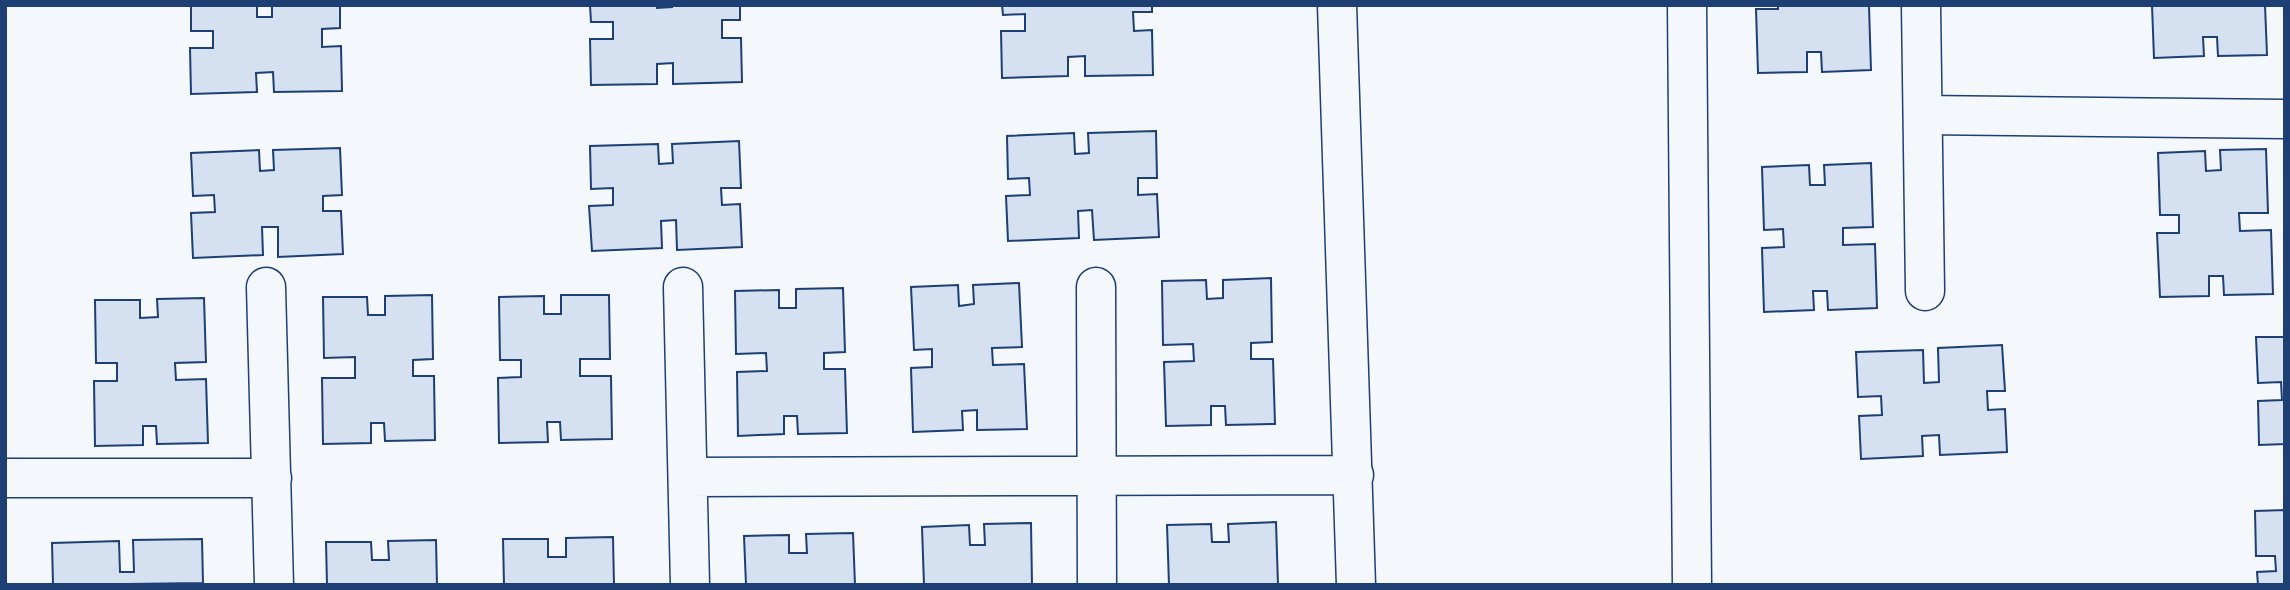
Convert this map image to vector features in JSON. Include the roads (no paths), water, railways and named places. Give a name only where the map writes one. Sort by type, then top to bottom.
[{"type":"street","points":[[1337,5],[1356,585]]},
{"type":"street","points":[[1687,5],[1692,585]]},
{"type":"street","points":[[1921,5],[1925,291]]},
{"type":"street","points":[[1923,115],[2285,119]]},
{"type":"street","points":[[1096,286],[1097,585]]},
{"type":"street","points":[[266,287],[274,585]]},
{"type":"street","points":[[683,287],[690,585]]},
{"type":"street","points":[[688,477],[1354,475]]},
{"type":"street","points":[[5,478],[272,478]]}]
